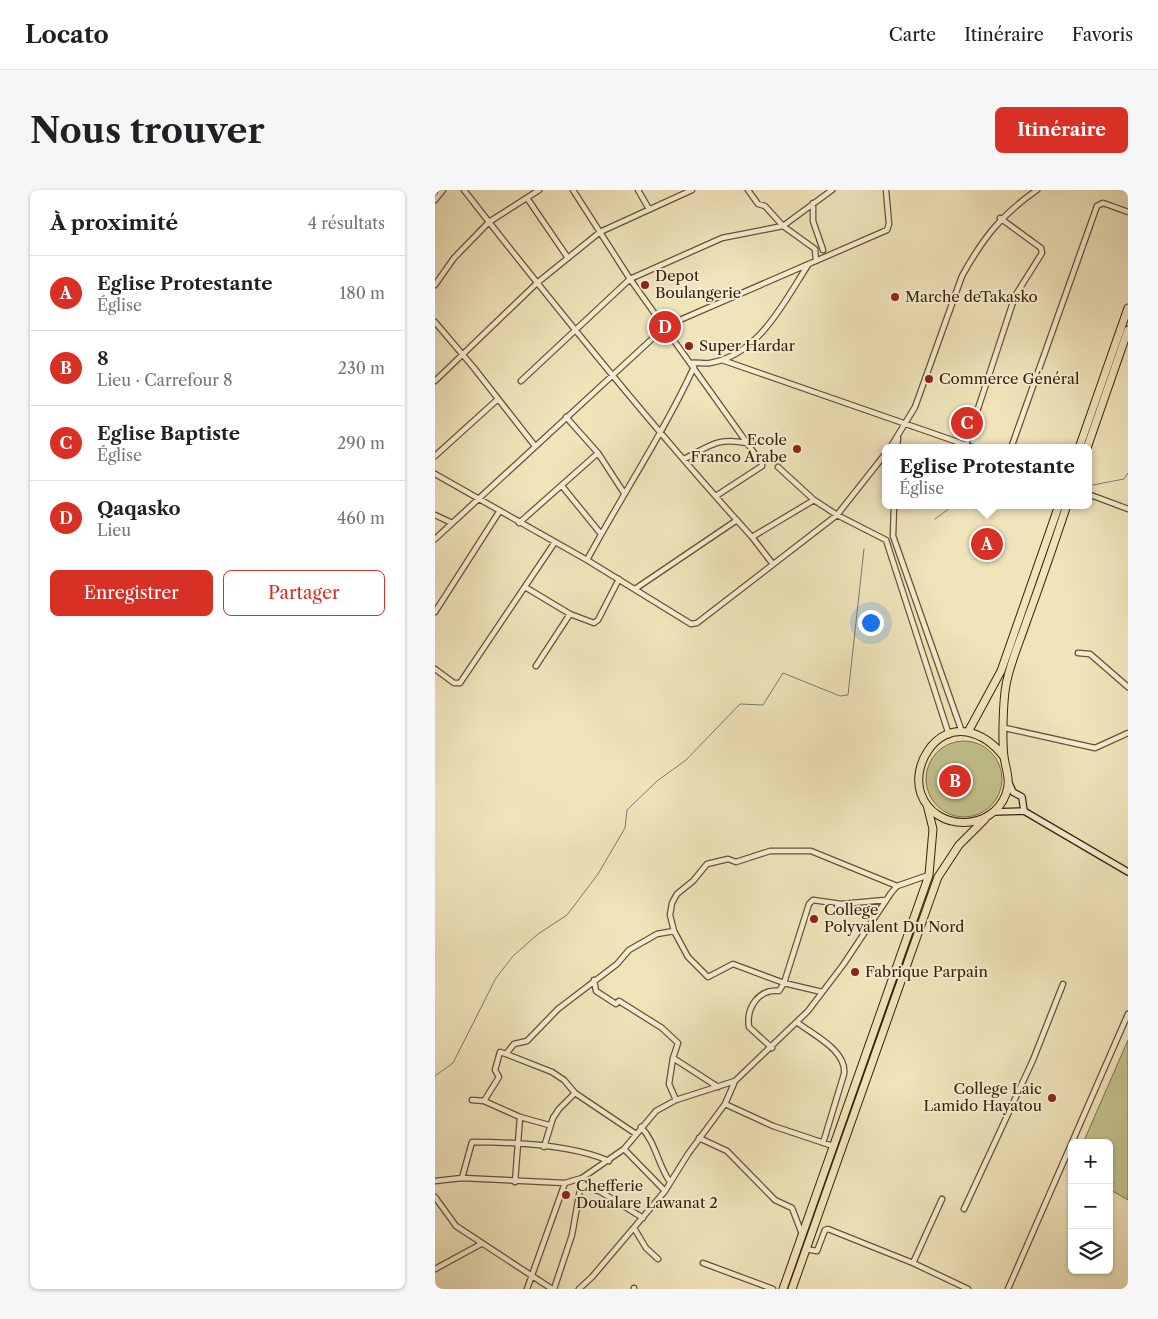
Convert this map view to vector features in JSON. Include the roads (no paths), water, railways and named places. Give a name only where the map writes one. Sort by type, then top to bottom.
[{"type":"main road","points":[[1080,444],[1128,308]]},
{"type":"main road","points":[[1088,444],[1128,330]]},
{"type":"main road","points":[[965,732],[1001,671],[1058,509]]},
{"type":"main road","points":[[792,1289],[938,877],[959,845],[992,813],[1003,799],[1009,783],[1004,757],[1005,697],[1008,675],[1066,509]]},
{"type":"main road","points":[[783,1289],[929,874],[933,829],[927,804],[921,793],[918,781],[919,768],[934,743],[949,735],[965,732],[994,744],[1004,757]]},
{"type":"main road","points":[[927,804],[939,816],[956,823],[974,822],[992,813]]},
{"type":"street","points":[[435,200],[443,190]]},
{"type":"street","points":[[464,190],[660,434],[753,537],[772,563]]},
{"type":"street","points":[[435,285],[454,258],[489,222],[539,190]]},
{"type":"street","points":[[573,190],[630,279],[666,326],[747,443],[761,460],[762,466],[716,496]]},
{"type":"street","points":[[638,190],[649,209]]},
{"type":"street","points":[[435,381],[537,283],[600,232],[692,190]]},
{"type":"street","points":[[748,190],[758,204],[765,206],[783,226],[815,249],[836,252]]},
{"type":"street","points":[[521,381],[630,279],[722,238],[783,226],[833,190]]},
{"type":"street","points":[[435,538],[666,326],[889,228],[887,190]]},
{"type":"street","points":[[892,444],[906,424],[922,390],[962,276],[1000,218],[1037,190]]},
{"type":"street","points":[[527,198],[568,258]]},
{"type":"street","points":[[813,203],[813,221],[823,250]]},
{"type":"street","points":[[1012,444],[1097,206],[1103,203],[1128,212]]},
{"type":"street","points":[[967,444],[1015,296],[1042,253],[1041,248],[1000,218]]},
{"type":"street","points":[[815,249],[816,261]]},
{"type":"street","points":[[693,365],[722,360],[736,353],[760,334],[772,320],[809,264]]},
{"type":"street","points":[[435,322],[464,355],[535,446]]},
{"type":"street","points":[[722,360],[964,444]]},
{"type":"street","points":[[587,560],[624,493],[660,434],[693,365]]},
{"type":"street","points":[[435,456],[498,399]]},
{"type":"street","points":[[567,417],[598,453],[624,493]]},
{"type":"street","points":[[897,444],[898,437]]},
{"type":"street","points":[[684,459],[720,441],[729,440],[747,443]]},
{"type":"street","points":[[519,523],[598,453]]},
{"type":"street","points":[[435,474],[477,500],[587,560],[678,618],[691,624],[697,623],[772,563],[837,515],[882,458]]},
{"type":"street","points":[[778,468],[815,500],[837,515],[886,540],[949,735]]},
{"type":"street","points":[[561,486],[601,534]]},
{"type":"street","points":[[1092,496],[1128,509]]},
{"type":"street","points":[[753,537],[815,500]]},
{"type":"street","points":[[894,509],[893,536],[965,732]]},
{"type":"street","points":[[435,612],[499,512]]},
{"type":"street","points":[[435,515],[452,523]]},
{"type":"street","points":[[635,589],[737,520]]},
{"type":"street","points":[[435,669],[455,683],[460,683],[555,542]]},
{"type":"street","points":[[525,587],[569,614],[586,622],[594,623],[619,579]]},
{"type":"street","points":[[536,666],[569,614]]},
{"type":"street","points":[[1078,653],[1089,654],[1128,687]]},
{"type":"street","points":[[1005,728],[1095,748],[1128,733]]},
{"type":"street","points":[[1009,783],[1013,792],[1022,797],[1024,811]]},
{"type":"street","points":[[992,813],[1024,811],[1128,872]]},
{"type":"street","points":[[822,992],[784,983],[733,964],[708,977],[688,957],[674,932],[670,908],[677,894],[693,881],[707,864],[728,859],[736,862],[771,851],[811,852],[897,886]]},
{"type":"street","points":[[435,1181],[462,1178],[565,1183],[582,1178],[624,1149],[656,1111],[676,1100],[735,1081],[798,1023],[822,992],[885,900],[897,886],[929,874]]},
{"type":"street","points":[[772,1048],[749,1027],[748,1018],[755,1001],[767,991],[779,991],[784,983],[809,904],[813,900],[841,904],[885,900]]},
{"type":"street","points":[[506,1054],[514,1044],[527,1041],[558,1009],[617,964],[629,950],[657,934],[674,932]]},
{"type":"street","points":[[594,980],[596,991],[617,1004],[619,1001],[662,1028],[678,1043],[673,1058],[669,1084],[676,1100]]},
{"type":"street","points":[[965,1209],[1033,1060],[1063,984]]},
{"type":"street","points":[[1008,1289],[1128,1014]]},
{"type":"street","points":[[798,1023],[838,1054],[845,1064],[844,1074],[823,1143]]},
{"type":"street","points":[[484,1101],[499,1077],[495,1070],[498,1054],[501,1052],[552,1072],[564,1080],[575,1093],[635,1134]]},
{"type":"street","points":[[673,1058],[718,1087]]},
{"type":"street","points":[[579,1289],[635,1228],[665,1191],[699,1138],[725,1104],[735,1081]]},
{"type":"street","points":[[544,1147],[549,1125],[559,1109],[575,1093]]},
{"type":"street","points":[[472,1100],[484,1101],[520,1117],[549,1125]]},
{"type":"street","points":[[725,1104],[773,1126],[833,1146]]},
{"type":"street","points":[[515,1182],[520,1117]]},
{"type":"street","points":[[641,1127],[650,1136],[661,1169],[671,1182]]},
{"type":"street","points":[[699,1138],[727,1152],[775,1200],[792,1208],[802,1234]]},
{"type":"street","points":[[462,1178],[472,1142],[544,1147],[590,1154],[609,1161]]},
{"type":"street","points":[[624,1149],[665,1191]]},
{"type":"street","points":[[435,1197],[456,1226],[553,1289],[572,1235],[582,1178]]},
{"type":"street","points":[[527,1289],[565,1183]]},
{"type":"street","points":[[581,1185],[601,1192],[643,1218]]},
{"type":"street","points":[[913,1263],[942,1199]]},
{"type":"street","points":[[635,1228],[647,1248],[658,1259]]},
{"type":"street","points":[[805,1249],[817,1251],[825,1230],[828,1229],[913,1263],[968,1289]]},
{"type":"street","points":[[435,1269],[481,1244]]},
{"type":"street","points":[[703,1263],[773,1289]]},
{"type":"waterway","points":[[1093,485],[1124,479],[1128,473]]},
{"type":"waterway","points":[[935,519],[949,509]]},
{"type":"waterway","points":[[435,1076],[453,1063],[496,978],[513,956],[538,934],[567,915],[598,874],[625,828],[627,810],[657,781],[686,760],[740,704],[763,705],[783,673],[840,696],[848,695],[864,549]]},
{"type":"place","name":"Depot Boulangerie","points":[[645,285]]},
{"type":"place","name":"Marche deTakasko","points":[[895,297]]},
{"type":"place","name":"Qaqasko","points":[[665,327]]},
{"type":"place","name":"Super Hardar","points":[[689,346]]},
{"type":"place","name":"Commerce Général","points":[[929,379]]},
{"type":"place","name":"Eglise Baptiste","points":[[967,423]]},
{"type":"place","name":"Ecole Franco Arabe","points":[[797,449]]},
{"type":"place","name":"Eglise Protestante","points":[[987,544]]},
{"type":"place","name":"8","points":[[955,781]]},
{"type":"place","name":"College Polyvalent Du Nord","points":[[814,919]]},
{"type":"place","name":"Fabrique Parpain","points":[[855,972]]},
{"type":"place","name":"College Laic Lamido Hayatou","points":[[1052,1098]]},
{"type":"place","name":"Chefferie Doualare Lawanat 2","points":[[566,1195]]}]
